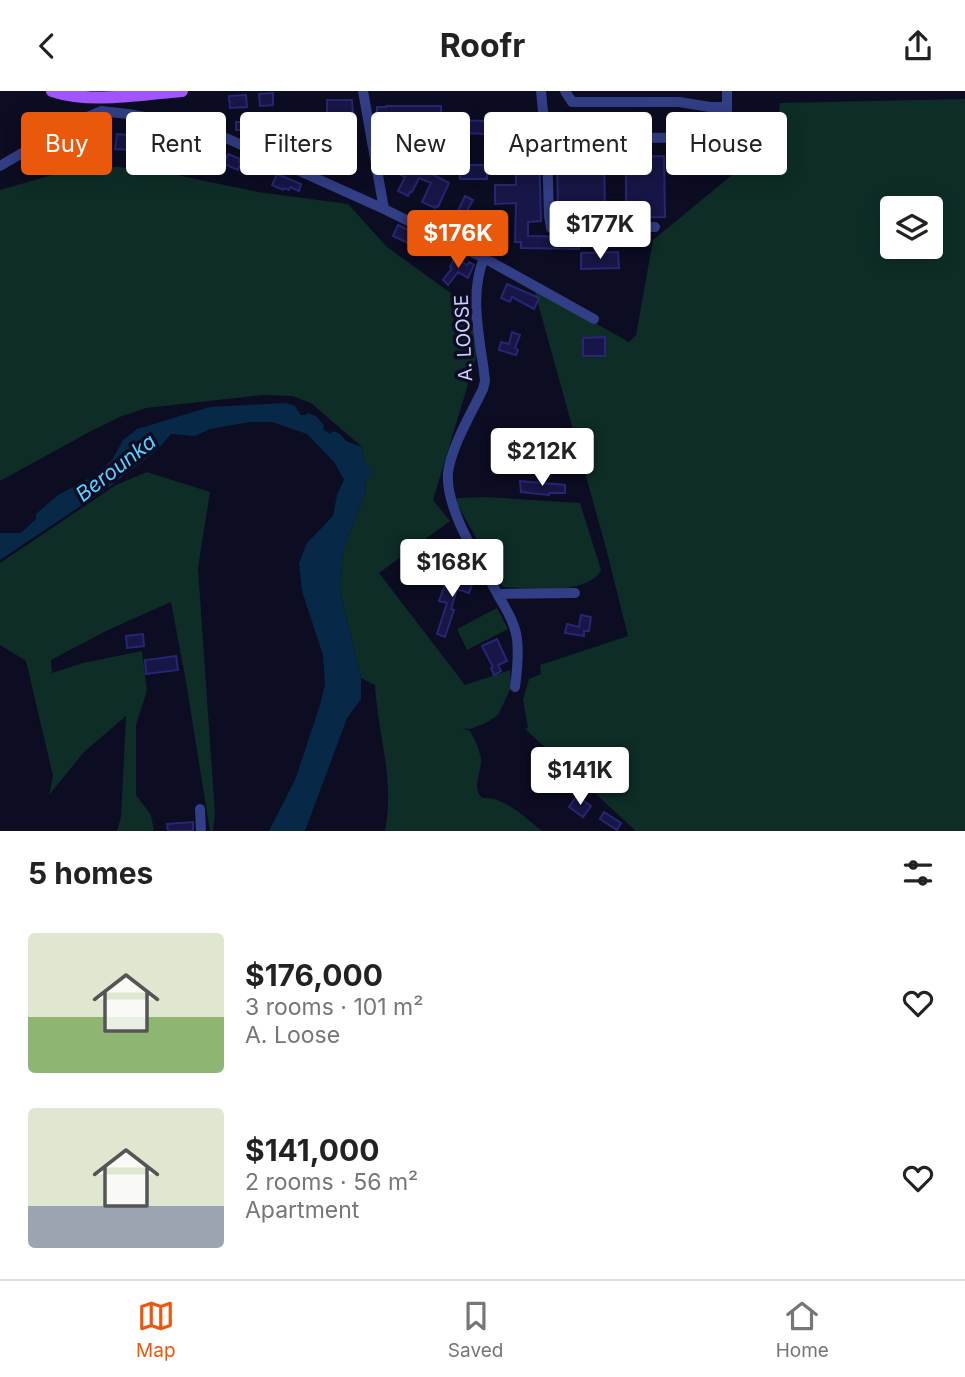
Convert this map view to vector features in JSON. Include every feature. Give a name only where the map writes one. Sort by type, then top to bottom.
[{"type":"main road","points":[[52,91],[100,97],[182,91]]},
{"type":"street","points":[[363,91],[384,209]]},
{"type":"street","points":[[541,91],[543,112]]},
{"type":"street","points":[[565,91],[572,102],[679,102],[727,112],[727,91]]},
{"type":"street","points":[[100,97],[101,111]]},
{"type":"street","points":[[0,166],[73,123],[101,111],[161,120],[226,138],[384,209],[484,258],[594,319]]},
{"type":"street","points":[[548,175],[551,228],[655,227]]},
{"type":"street","name":"A. LOOSE","points":[[484,258],[476,293],[485,381],[451,459],[448,474],[449,494],[458,520],[498,594],[517,638],[515,688]]},
{"type":"street","points":[[498,594],[575,593]]},
{"type":"street","points":[[200,809],[201,831]]},
{"type":"green space","points":[[965,99],[965,831],[636,831],[525,729],[528,728],[523,700],[529,679],[541,674],[540,665],[628,636],[534,289],[629,342],[636,335],[653,240],[732,175],[787,175],[787,112],[779,112],[780,103]]},
{"type":"green space","points":[[112,167],[126,168],[126,175],[176,175],[258,192],[348,204],[387,247],[470,307],[479,348],[433,500],[450,521],[379,573],[465,685],[510,670],[511,688],[498,715],[470,729],[463,728],[470,731],[479,751],[481,764],[477,789],[482,798],[507,804],[542,831],[385,831],[388,812],[387,775],[375,685],[361,678],[340,591],[343,550],[365,494],[362,447],[311,403],[292,396],[262,395],[146,408],[93,430],[0,481],[0,190],[52,175],[112,175]]},
{"type":"green space","points":[[147,472],[210,492],[198,568],[215,814],[213,831],[210,831],[171,602],[108,630],[51,660],[52,673],[83,663],[142,651],[147,691],[136,725],[136,795],[151,815],[154,831],[117,831],[121,817],[126,716],[84,752],[49,795],[53,776],[26,661],[0,645],[0,563],[116,485]]},
{"type":"green space","points":[[486,497],[580,503],[601,570],[599,574],[584,584],[573,587],[503,587],[496,580],[486,559],[490,549],[480,545],[456,502],[457,498]]},
{"type":"green space","points":[[497,608],[508,629],[467,650],[457,629]]},
{"type":"water","name":"Berounka","points":[[286,403],[295,406],[301,415],[308,413],[316,416],[324,425],[323,429],[330,434],[333,431],[346,441],[362,447],[364,462],[374,471],[366,479],[365,494],[343,550],[340,591],[361,678],[361,699],[347,718],[305,831],[269,831],[295,780],[325,685],[323,655],[302,591],[299,563],[307,543],[333,516],[337,495],[344,480],[335,463],[307,434],[272,422],[250,422],[210,429],[195,436],[171,434],[157,450],[112,485],[0,560],[0,533],[21,533],[36,519],[36,514],[58,495],[95,475],[112,460],[123,440],[137,429],[210,407]]},
{"type":"building","points":[[273,93],[273,105],[260,106],[259,94]]},
{"type":"building","points":[[246,95],[247,107],[230,108],[229,96]]},
{"type":"building","points":[[327,100],[352,100],[353,112],[327,112]]},
{"type":"building","points":[[441,106],[441,112],[377,112],[377,107]]},
{"type":"building","points":[[470,121],[484,121],[484,134],[470,133]]},
{"type":"building","points":[[236,122],[240,122],[240,130],[236,130]]},
{"type":"building","points":[[117,134],[126,135],[126,150],[115,149]]},
{"type":"building","points":[[228,154],[240,159],[238,170],[226,165]]},
{"type":"building","points":[[652,156],[664,156],[665,217],[626,218],[626,175],[652,175]]},
{"type":"building","points":[[470,165],[484,165],[487,179],[460,179],[460,175],[470,175]]},
{"type":"building","points":[[277,175],[301,184],[299,191],[290,187],[289,190],[283,190],[272,185]]},
{"type":"building","points":[[401,175],[434,175],[449,183],[438,207],[422,202],[431,183],[419,178],[408,196],[398,191],[405,177]]},
{"type":"building","points":[[516,175],[540,175],[541,221],[528,222],[528,236],[579,237],[579,249],[521,248],[521,242],[515,242],[516,203],[495,204],[495,185],[516,185]]},
{"type":"building","points":[[557,175],[604,175],[605,220],[558,221]]},
{"type":"building","points":[[465,196],[473,200],[467,211],[470,215],[468,221],[465,222],[455,217]]},
{"type":"building","points":[[398,225],[430,240],[427,246],[423,244],[421,249],[393,236]]},
{"type":"building","points":[[485,225],[497,228],[503,233],[507,246],[498,249],[493,234],[487,246],[478,241]]},
{"type":"building","points":[[618,252],[619,268],[581,269],[581,253]]},
{"type":"building","points":[[455,258],[467,265],[469,262],[474,265],[468,278],[458,272],[448,285],[443,280],[452,268],[450,267]]},
{"type":"building","points":[[507,284],[539,298],[534,309],[512,297],[510,302],[501,298]]},
{"type":"building","points":[[512,332],[520,335],[515,348],[518,350],[516,355],[499,350],[501,342],[509,344]]},
{"type":"building","points":[[605,337],[605,356],[583,356],[583,338]]},
{"type":"building","points":[[520,481],[565,485],[565,493],[549,495],[521,492]]},
{"type":"building","points":[[467,574],[475,577],[469,593],[457,589],[451,609],[454,610],[445,637],[437,634],[447,603],[439,601],[448,576],[464,582]]},
{"type":"building","points":[[581,615],[591,617],[589,631],[584,631],[584,636],[565,633],[567,624],[579,627]]},
{"type":"building","points":[[143,634],[144,646],[127,648],[126,636]]},
{"type":"building","points":[[497,639],[507,661],[498,665],[501,671],[494,675],[491,668],[493,667],[482,646]]},
{"type":"building","points":[[176,656],[178,670],[146,674],[145,660]]},
{"type":"building","points":[[577,796],[591,806],[583,817],[569,807]]},
{"type":"building","points":[[604,812],[621,823],[617,830],[600,819]]},
{"type":"building","points":[[193,822],[193,831],[168,831],[167,824]]}]
